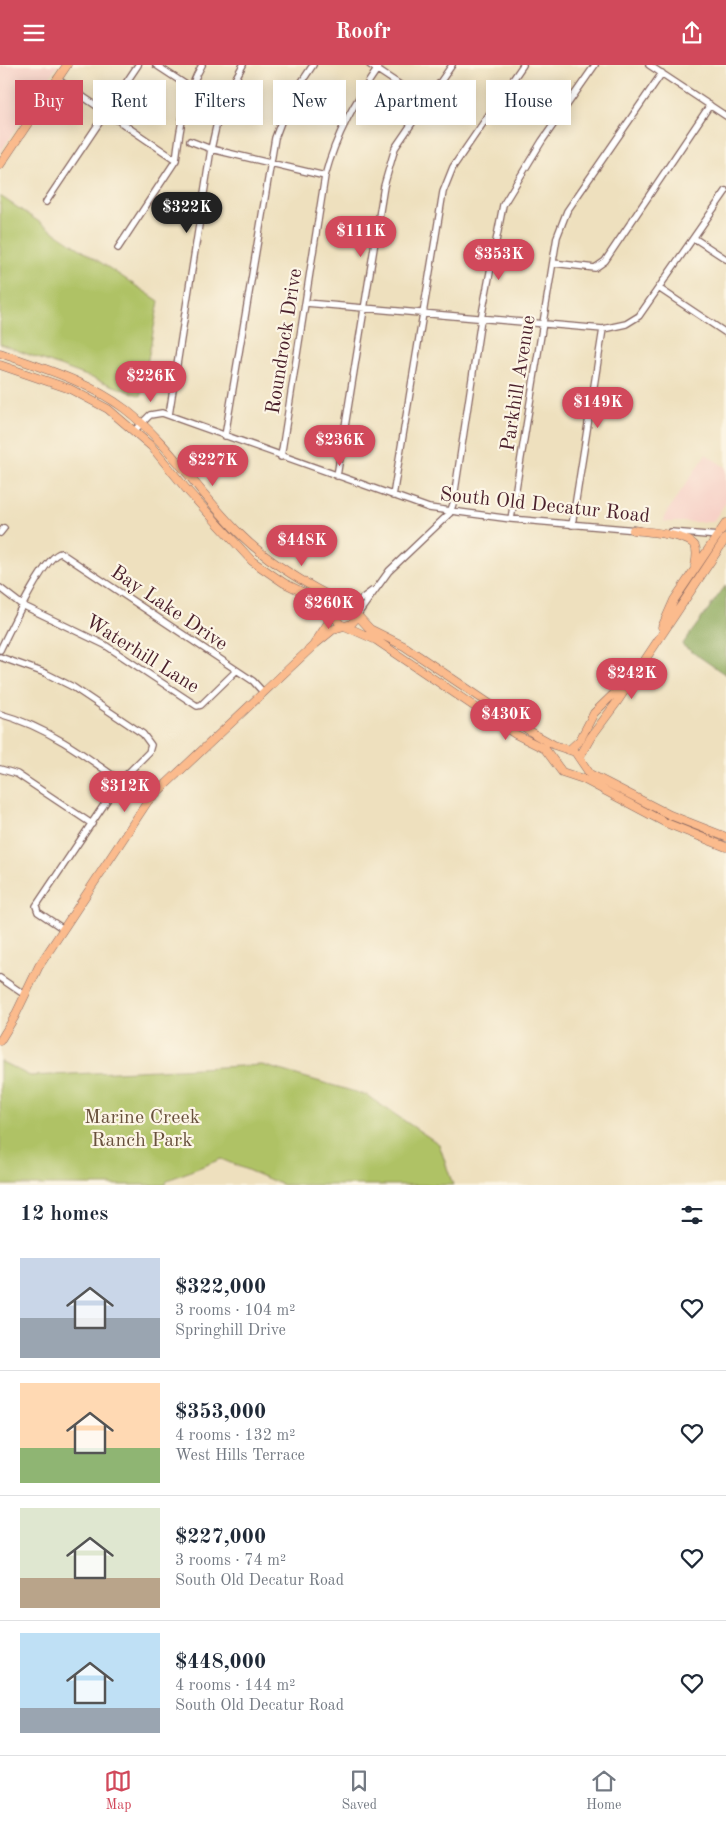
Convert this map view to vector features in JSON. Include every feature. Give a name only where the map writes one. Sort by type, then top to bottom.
[{"type":"main road","points":[[0,165],[67,65]]},
{"type":"main road","points":[[0,353],[91,388],[124,408],[141,423],[240,534],[288,571],[321,592],[356,609],[358,615],[370,629],[404,646],[536,735],[575,752],[590,775],[670,815],[726,837]]},
{"type":"main road","points":[[10,356],[3,366],[70,389],[92,400],[135,430],[232,541],[252,561],[272,576],[327,605],[337,621],[344,626],[376,640],[515,734],[541,746],[549,752],[560,770],[583,779],[666,823],[726,847]]},
{"type":"main road","points":[[658,639],[674,600],[726,523]]},
{"type":"main road","points":[[633,530],[688,540],[695,546],[697,554],[694,570]]},
{"type":"main road","points":[[232,541],[240,534]]},
{"type":"main road","points":[[567,773],[576,769],[579,759],[591,737],[726,537]]},
{"type":"main road","points":[[313,646],[338,608],[347,604]]},
{"type":"main road","points":[[2,1038],[39,966],[148,801],[313,646],[334,629],[351,624],[358,615]]},
{"type":"main road","points":[[556,763],[559,755],[580,740],[594,713],[636,673]]},
{"type":"street","points":[[128,80],[138,65]]},
{"type":"street","points":[[156,65],[180,80]]},
{"type":"street","points":[[194,80],[202,65]]},
{"type":"street","points":[[135,430],[152,413],[168,415],[211,149],[221,105],[243,65]]},
{"type":"street","points":[[225,436],[270,163],[284,112],[312,65]]},
{"type":"street","points":[[370,65],[379,67],[396,80]]},
{"type":"street","points":[[441,80],[452,65]]},
{"type":"street","points":[[393,496],[443,192],[447,179],[523,65]]},
{"type":"street","points":[[358,615],[389,571],[450,513],[453,505],[497,225],[506,197],[595,65]]},
{"type":"street","points":[[649,65],[726,116]]},
{"type":"street","name":"Roundrock Drive","points":[[282,457],[325,176],[331,152],[342,127],[379,67]]},
{"type":"street","name":"Parkhill Avenue","points":[[511,519],[557,237],[564,217],[662,73]]},
{"type":"street","points":[[57,79],[93,103]]},
{"type":"street","points":[[553,263],[582,268],[595,267],[605,261],[710,105]]},
{"type":"street","points":[[46,201],[97,125]]},
{"type":"street","points":[[125,125],[176,160]]},
{"type":"street","points":[[118,248],[176,160],[181,125]]},
{"type":"street","points":[[337,476],[363,307],[389,164],[396,148],[411,125]]},
{"type":"street","points":[[190,141],[211,149],[325,176]]},
{"type":"street","points":[[306,303],[603,329],[626,324],[639,316],[660,289],[726,191]]},
{"type":"street","points":[[694,238],[726,259]]},
{"type":"street","points":[[660,289],[726,333]]},
{"type":"street","points":[[572,525],[603,329]]},
{"type":"street","name":"South Old Decatur Road","points":[[168,415],[393,496],[450,513],[726,537]]},
{"type":"street","points":[[0,533],[4,528]]},
{"type":"street","name":"Bay Lake Drive","points":[[22,605],[57,553],[64,554],[253,681],[263,692]]},
{"type":"street","name":"Waterhill Lane","points":[[0,588],[22,605],[105,645],[197,706],[201,705],[236,671]]},
{"type":"street","points":[[347,604],[360,600],[374,590]]},
{"type":"street","points":[[0,651],[22,605]]},
{"type":"street","points":[[0,657],[45,673],[73,687],[144,734],[151,747],[120,781],[36,906],[38,911],[62,929]]},
{"type":"street","points":[[0,714],[21,720],[54,735],[148,801]]},
{"type":"street","points":[[0,769],[17,774],[92,824]]},
{"type":"street","points":[[0,978],[25,995]]},
{"type":"shaded area","points":[[0,65],[58,65],[48,80],[15,80],[15,125],[18,125],[0,153]]},
{"type":"shaded area","points":[[706,454],[726,468],[726,502],[713,522],[664,522],[665,515]]},
{"type":"green space","points":[[0,196],[159,301],[141,396],[0,344]]},
{"type":"green space","points":[[726,585],[726,675],[682,645]]},
{"type":"green space","name":"Marine Creek Ranch Park","points":[[0,1061],[30,1076],[262,1065],[366,1095],[439,1144],[453,1185],[283,1185],[221,1159],[168,1180],[165,1185],[0,1185]]}]
